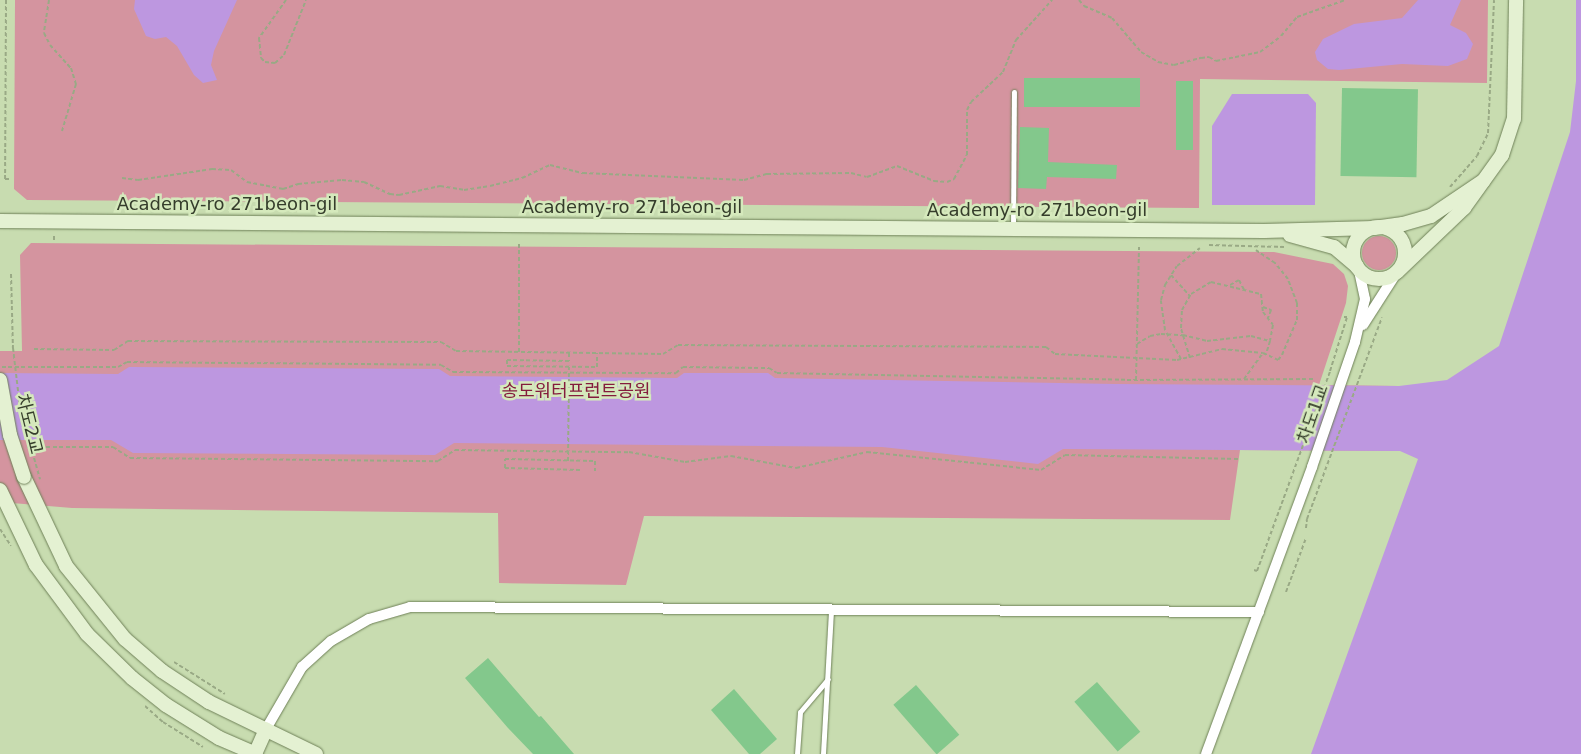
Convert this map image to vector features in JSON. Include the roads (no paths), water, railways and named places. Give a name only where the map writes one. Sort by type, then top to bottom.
[{"type":"street","points":[[1355,342],[1380,294],[1397,272],[1451,222],[1502,155],[1514,119],[1516,0]]},
{"type":"street","points":[[1264,231],[1374,228],[1403,224],[1431,216],[1483,181]]},
{"type":"street","name":"Academy-ro 271beon-gil","points":[[0,221],[1264,231]]},
{"type":"street","points":[[1264,231],[1297,236],[1334,248],[1358,268],[1377,279],[1397,272],[1404,258],[1402,242],[1391,231],[1374,228],[1356,241],[1353,252],[1358,268],[1365,299],[1355,342]]},
{"type":"street","name":"차도1교","points":[[1206,754],[1312,467],[1355,342]]},
{"type":"street","name":"차도2교","points":[[0,380],[10,435],[24,477],[66,566],[124,639],[185,688],[232,715],[316,754]]},
{"type":"street","points":[[0,490],[36,565],[60,600],[93,641],[166,704],[220,738],[255,754],[266,730],[302,668],[332,641],[369,620],[410,607],[1259,612]]},
{"type":"lane","points":[[1013,228],[1014,92]]},
{"type":"lane","points":[[823,754],[831,610]]},
{"type":"lane","points":[[797,754],[800,712],[828,678]]},
{"type":"park label","name":"송도워터프런트공원","points":[[576,391]]}]
